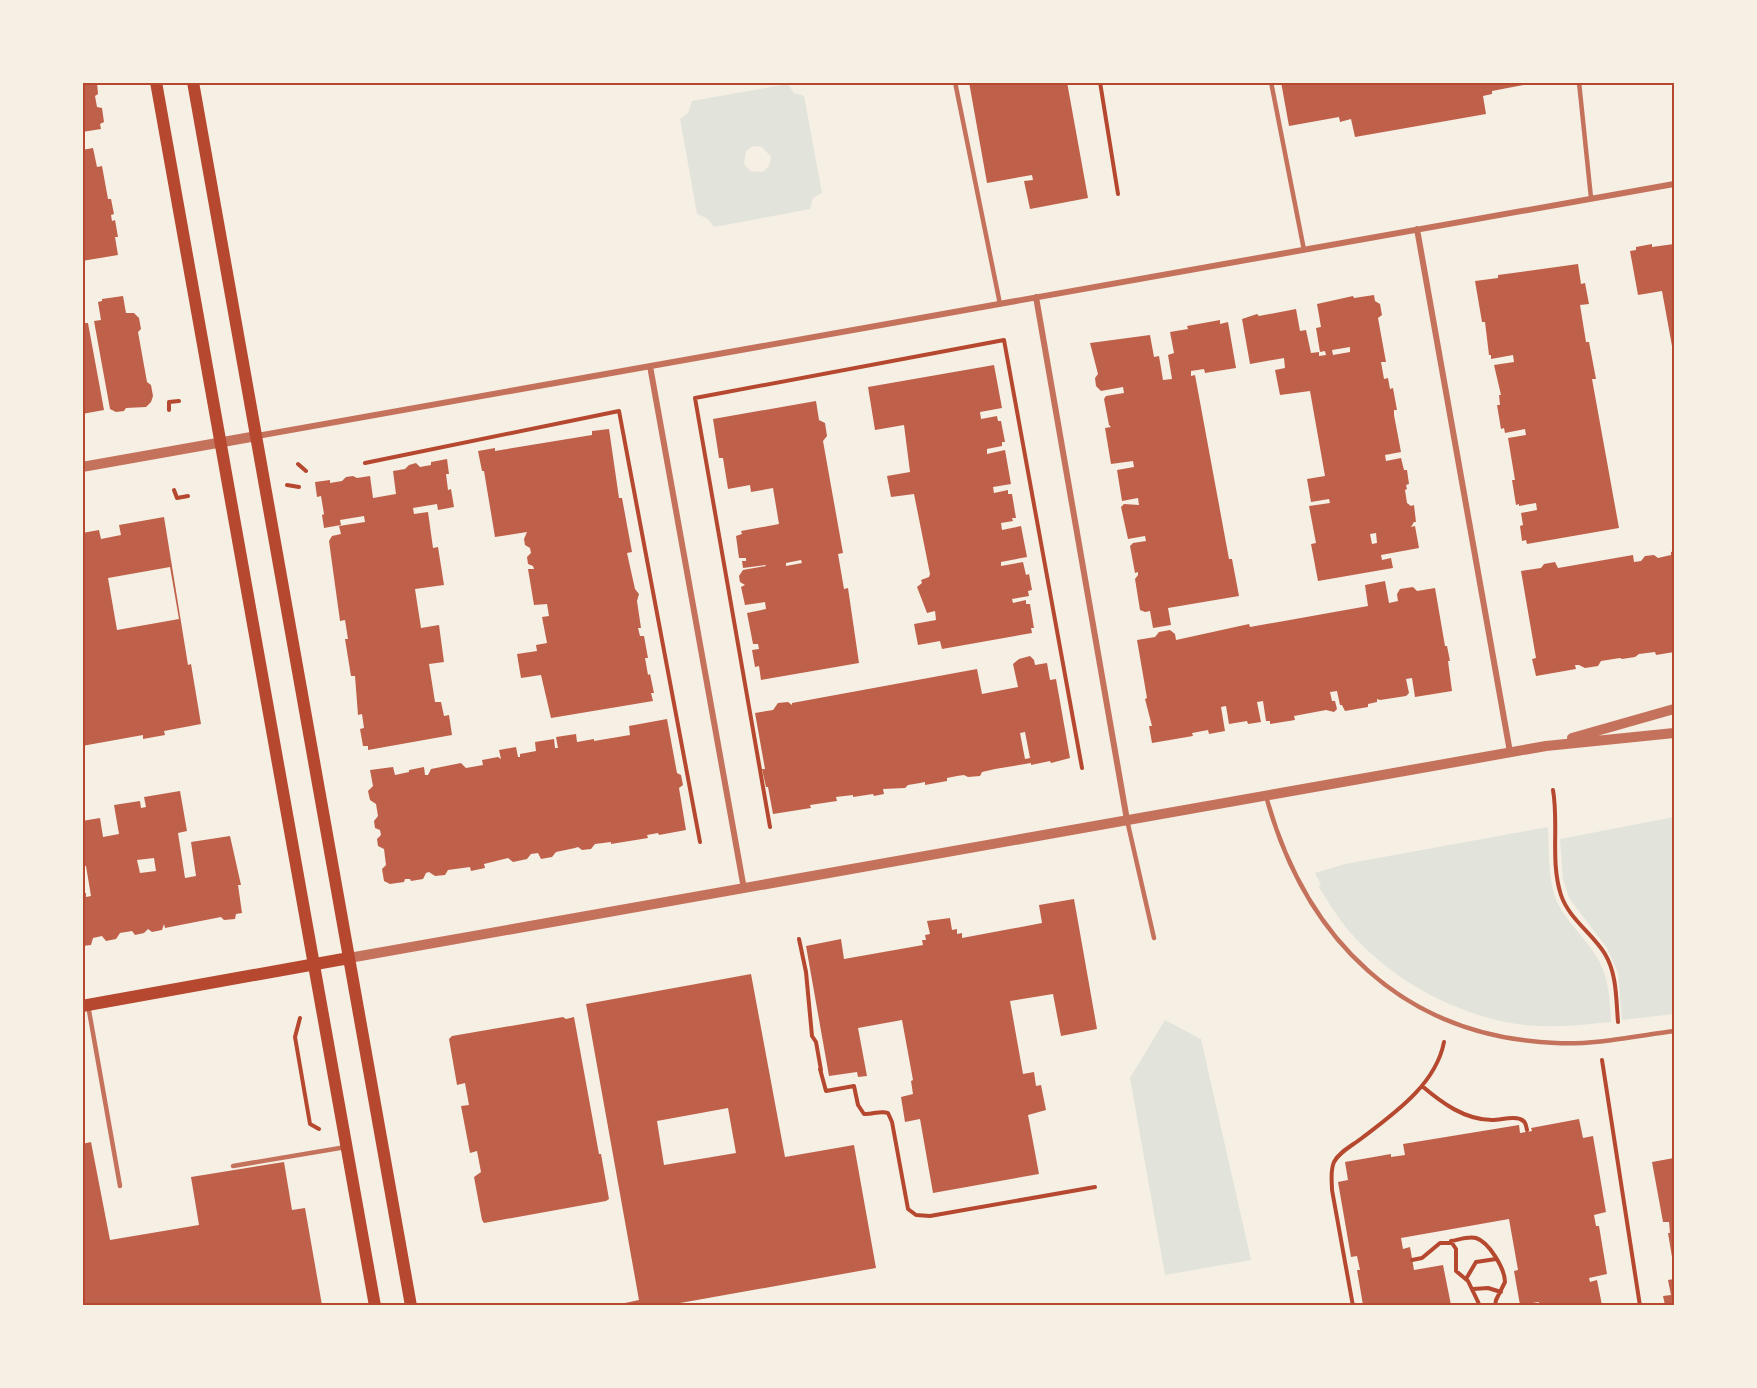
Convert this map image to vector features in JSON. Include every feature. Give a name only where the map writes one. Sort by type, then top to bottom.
[{"type":"main road","points":[[156,82],[375,1305]]},
{"type":"main road","points":[[193,82],[411,1305]]},
{"type":"main road","points":[[85,1006],[349,958]]},
{"type":"street","points":[[82,467],[1674,184]]},
{"type":"street","points":[[1418,229],[1510,752]]},
{"type":"street","points":[[1036,297],[1127,820]]},
{"type":"street","points":[[650,366],[744,889]]},
{"type":"street","points":[[1546,746],[1674,709]]},
{"type":"street","points":[[349,958],[1510,752],[1546,746],[1674,733]]},
{"type":"lane","points":[[955,82],[1000,304]]},
{"type":"lane","points":[[1271,82],[1304,250]]},
{"type":"lane","points":[[1579,82],[1591,198]]},
{"type":"lane","points":[[1266,796],[1285,854],[1312,906],[1325,925],[1353,957],[1386,986],[1405,999],[1467,1028],[1517,1040],[1579,1043],[1674,1031]]},
{"type":"lane","points":[[1127,820],[1154,938]]},
{"type":"lane","points":[[85,1006],[120,1186]]},
{"type":"lane","points":[[233,1166],[347,1147]]},
{"type":"path","points":[[1100,82],[1118,194]]},
{"type":"path","points":[[770,827],[695,398],[1005,340],[1082,768]]},
{"type":"path","points":[[169,410],[169,402],[179,401]]},
{"type":"path","points":[[365,463],[619,411],[700,842]]},
{"type":"path","points":[[298,464],[306,471]]},
{"type":"path","points":[[286,484],[299,487]]},
{"type":"path","points":[[174,490],[177,498],[188,496]]},
{"type":"path","points":[[1553,790],[1556,805],[1555,861],[1558,886],[1568,909],[1605,953],[1612,970],[1618,1023]]},
{"type":"path","points":[[800,939],[806,972],[812,1036],[816,1042],[826,1091],[854,1086],[858,1105],[864,1114],[883,1111],[888,1113],[892,1122],[908,1209],[916,1215],[930,1216],[1095,1187]]},
{"type":"path","points":[[1353,1305],[1332,1190],[1333,1163],[1339,1155],[1382,1123],[1422,1086],[1439,1060],[1444,1042]]},
{"type":"path","points":[[1602,1060],[1640,1305]]},
{"type":"path","points":[[1422,1086],[1435,1098],[1457,1112],[1489,1120],[1520,1119],[1525,1122],[1527,1131]]},
{"type":"path","points":[[1412,1260],[1422,1258],[1436,1244],[1472,1238],[1479,1239],[1505,1272],[1505,1282],[1495,1305]]},
{"type":"path","points":[[1448,1241],[1455,1245],[1456,1271],[1466,1279],[1480,1305]]},
{"type":"path","points":[[1466,1279],[1476,1262],[1496,1258]]},
{"type":"path","points":[[1473,1289],[1488,1288],[1501,1292]]},
{"type":"shaded area","points":[[788,84],[794,93],[804,96],[822,193],[813,198],[810,209],[714,227],[708,219],[697,214],[680,119],[688,113],[692,101]],"holes":[[[753,146],[762,147],[771,157],[769,166],[763,172],[750,171],[744,164],[746,151]]]},
{"type":"shaded area","points":[[1674,817],[1674,1014],[1622,1020],[1618,973],[1607,948],[1569,898],[1563,879],[1560,839]]},
{"type":"shaded area","points":[[1548,827],[1550,872],[1555,897],[1564,914],[1602,966],[1608,990],[1611,1022],[1557,1026],[1524,1025],[1475,1014],[1428,994],[1385,966],[1349,931],[1318,886],[1321,885],[1315,873],[1345,864]]},
{"type":"shaded area","points":[[1165,1020],[1201,1039],[1251,1260],[1165,1275],[1130,1078]]},
{"type":"building","points":[[82,82],[97,82],[98,94],[95,96],[97,107],[102,108],[104,122],[100,124],[101,129],[82,132]]},
{"type":"building","points":[[969,82],[1067,82],[1088,198],[1030,209],[1024,181],[1033,180],[1032,175],[987,183]]},
{"type":"building","points":[[1281,82],[1529,82],[1529,84],[1492,91],[1492,94],[1483,96],[1486,114],[1355,137],[1351,119],[1340,122],[1339,117],[1289,126]]},
{"type":"building","points":[[93,148],[97,167],[102,166],[108,199],[111,199],[114,214],[111,215],[112,221],[115,220],[118,237],[115,237],[118,255],[82,261],[82,150]]},
{"type":"building","points":[[1652,244],[1652,247],[1674,244],[1674,357],[1662,291],[1638,295],[1630,251],[1636,250],[1636,247]]},
{"type":"building","points":[[1578,264],[1581,284],[1585,283],[1589,304],[1580,305],[1586,342],[1589,342],[1596,379],[1592,379],[1619,528],[1527,544],[1526,540],[1522,541],[1521,513],[1537,510],[1536,503],[1516,505],[1512,480],[1515,480],[1508,438],[1526,435],[1525,429],[1505,433],[1504,428],[1501,429],[1497,405],[1500,405],[1499,395],[1501,395],[1494,365],[1514,362],[1513,355],[1491,359],[1475,281],[1498,278],[1498,275]]},
{"type":"building","points":[[1374,295],[1375,301],[1380,304],[1382,315],[1378,318],[1386,362],[1381,362],[1384,379],[1388,378],[1390,389],[1393,388],[1397,410],[1394,410],[1394,415],[1401,452],[1385,455],[1386,461],[1401,458],[1404,470],[1407,470],[1409,484],[1406,485],[1405,490],[1407,503],[1414,505],[1416,522],[1411,527],[1415,526],[1419,548],[1381,555],[1382,560],[1391,558],[1393,568],[1318,581],[1311,544],[1316,543],[1309,506],[1330,503],[1329,499],[1311,502],[1307,479],[1325,476],[1310,391],[1280,395],[1275,370],[1285,368],[1284,358],[1250,364],[1242,319],[1257,314],[1259,316],[1296,309],[1300,331],[1306,330],[1311,353],[1319,352],[1319,356],[1326,355],[1325,351],[1320,352],[1316,328],[1321,327],[1317,304],[1353,296],[1354,298]],"holes":[[[1350,347],[1350,352],[1333,355],[1332,350]],[[1376,533],[1377,543],[1372,544],[1370,534]]]},
{"type":"building","points":[[123,296],[126,313],[134,313],[139,318],[141,329],[138,332],[147,382],[151,385],[153,396],[146,407],[126,408],[124,411],[116,412],[110,409],[94,321],[101,320],[98,302],[102,299]]},
{"type":"building","points":[[1220,320],[1220,324],[1228,322],[1236,368],[1205,373],[1204,369],[1191,371],[1191,376],[1195,375],[1229,559],[1232,559],[1239,596],[1168,608],[1171,625],[1153,628],[1150,611],[1140,610],[1135,579],[1138,572],[1135,573],[1130,546],[1133,543],[1146,541],[1145,536],[1128,539],[1121,507],[1124,504],[1139,505],[1138,498],[1122,501],[1117,470],[1134,467],[1133,461],[1111,464],[1105,428],[1111,427],[1104,399],[1106,396],[1124,393],[1123,387],[1101,391],[1096,386],[1095,378],[1098,374],[1090,343],[1150,335],[1154,357],[1159,356],[1163,380],[1172,379],[1168,355],[1174,353],[1170,332],[1188,329],[1187,326]]},
{"type":"building","points":[[82,323],[88,323],[104,410],[82,414]]},
{"type":"building","points":[[994,365],[1002,408],[980,412],[981,419],[997,416],[998,421],[1001,421],[1005,442],[1002,442],[1002,446],[987,449],[987,454],[1005,450],[1011,484],[993,487],[994,493],[1008,490],[1008,494],[1012,494],[1016,518],[1012,518],[1013,521],[1001,523],[1002,530],[1021,526],[1027,557],[1001,562],[1001,566],[1023,562],[1026,575],[1029,574],[1032,590],[1028,591],[1029,596],[1012,599],[1013,603],[1026,600],[1026,604],[1030,604],[1034,628],[1031,628],[1032,633],[942,649],[940,641],[918,645],[914,624],[936,620],[935,611],[927,613],[917,587],[922,583],[921,580],[929,577],[930,574],[914,494],[891,497],[887,476],[910,472],[904,425],[875,430],[868,387]]},
{"type":"building","points":[[816,401],[819,420],[825,423],[827,436],[823,441],[843,553],[838,554],[844,589],[848,588],[859,663],[761,680],[759,666],[755,667],[752,650],[759,649],[758,644],[753,644],[747,613],[766,609],[765,602],[745,605],[741,587],[745,585],[740,582],[739,576],[743,570],[766,566],[743,568],[742,561],[746,561],[746,558],[739,558],[736,536],[742,534],[741,531],[779,524],[773,488],[751,492],[750,485],[728,489],[723,458],[719,458],[713,419]],"holes":[[[801,560],[802,563],[786,566],[786,563]]]},
{"type":"building","points":[[609,429],[619,498],[622,498],[632,552],[627,553],[635,589],[639,594],[637,601],[641,628],[638,628],[640,636],[644,636],[648,658],[645,658],[654,693],[651,693],[653,701],[551,718],[541,675],[521,678],[517,654],[537,651],[536,645],[547,643],[542,617],[549,616],[547,604],[534,605],[528,569],[534,569],[528,564],[527,557],[531,553],[524,539],[527,532],[495,537],[484,471],[482,471],[478,451],[495,448],[495,451],[592,435],[592,431]]},
{"type":"building","points":[[447,459],[448,490],[451,489],[454,507],[438,510],[437,504],[413,508],[414,514],[428,512],[433,548],[438,547],[444,585],[415,589],[421,628],[439,625],[444,662],[429,664],[435,702],[441,702],[444,716],[449,715],[452,735],[368,750],[368,746],[363,746],[360,729],[364,728],[362,714],[358,715],[355,676],[351,676],[345,639],[348,639],[345,620],[340,621],[329,541],[332,536],[341,534],[339,526],[365,522],[364,516],[340,520],[341,525],[324,528],[321,496],[317,497],[315,482],[330,480],[330,483],[342,481],[346,477],[370,476],[373,498],[396,494],[393,471],[405,469],[416,463],[420,467]]},
{"type":"building","points":[[164,517],[188,665],[191,664],[201,724],[164,731],[165,735],[143,739],[143,735],[82,746],[82,533],[99,530],[101,539],[121,535],[119,525]],"holes":[[[170,567],[179,619],[117,630],[108,578]]]},
{"type":"building","points":[[1674,551],[1674,652],[1656,655],[1655,652],[1639,654],[1635,657],[1601,661],[1598,666],[1585,668],[1575,665],[1576,669],[1536,676],[1532,659],[1536,658],[1521,571],[1541,568],[1544,564],[1555,562],[1558,568],[1633,555],[1634,562],[1641,561],[1645,556],[1654,555],[1658,558],[1671,555]]},
{"type":"building","points":[[1385,581],[1389,603],[1398,601],[1397,594],[1400,589],[1413,587],[1417,591],[1435,588],[1445,646],[1447,646],[1450,661],[1448,661],[1452,691],[1415,697],[1412,678],[1406,679],[1409,693],[1406,696],[1377,699],[1377,702],[1368,704],[1368,707],[1345,711],[1340,705],[1337,691],[1330,692],[1337,709],[1334,712],[1326,710],[1294,716],[1295,720],[1270,724],[1270,721],[1266,721],[1263,701],[1257,702],[1261,722],[1248,724],[1247,721],[1229,724],[1226,706],[1221,707],[1225,731],[1209,734],[1208,730],[1192,733],[1193,736],[1152,743],[1149,726],[1152,726],[1145,699],[1147,698],[1137,640],[1155,637],[1159,632],[1170,630],[1175,634],[1176,640],[1249,624],[1250,627],[1368,606],[1365,585]]},
{"type":"building","points":[[1030,656],[1035,665],[1047,663],[1050,680],[1056,679],[1070,758],[1051,763],[1050,761],[1031,765],[1031,763],[995,769],[982,772],[980,776],[964,775],[925,785],[925,782],[908,785],[905,788],[883,789],[884,794],[874,796],[873,794],[836,797],[837,801],[773,814],[762,769],[765,769],[755,713],[773,710],[778,703],[788,702],[792,705],[792,703],[977,669],[982,694],[1018,687],[1013,664],[1019,659]],"holes":[[[1025,732],[1030,758],[1025,759],[1020,733]]]},
{"type":"building","points":[[667,719],[677,773],[681,775],[683,785],[679,788],[686,830],[647,835],[648,838],[611,844],[611,842],[595,844],[591,849],[582,850],[578,847],[556,852],[552,857],[541,859],[538,853],[531,854],[527,859],[513,862],[508,858],[484,864],[485,868],[471,871],[470,867],[448,870],[445,875],[435,876],[429,872],[423,879],[411,881],[405,879],[404,882],[390,884],[384,881],[382,869],[386,865],[384,849],[378,846],[377,839],[381,835],[380,830],[375,828],[374,821],[378,816],[376,804],[370,800],[368,791],[373,786],[370,770],[393,767],[395,775],[424,767],[425,775],[428,775],[431,769],[461,763],[466,768],[483,765],[482,760],[498,757],[501,759],[499,750],[516,747],[518,757],[520,757],[520,754],[536,751],[535,742],[554,739],[555,748],[558,748],[556,737],[576,734],[577,742],[594,739],[594,741],[630,735],[629,726]]},
{"type":"building","points":[[180,791],[187,831],[178,833],[185,878],[196,876],[191,842],[230,836],[241,885],[238,885],[242,913],[236,914],[235,919],[224,920],[221,917],[165,928],[164,924],[162,930],[152,932],[148,929],[144,933],[135,935],[132,931],[120,933],[116,939],[106,941],[102,936],[93,938],[91,945],[82,946],[82,893],[86,893],[86,897],[91,896],[86,866],[82,866],[82,841],[84,840],[82,821],[100,818],[103,837],[119,834],[114,805],[140,801],[141,808],[146,807],[144,797]],"holes":[[[154,858],[156,871],[140,873],[137,860]]]},
{"type":"building","points":[[1074,899],[1097,1029],[1061,1036],[1053,994],[1010,1001],[1023,1074],[1034,1072],[1036,1086],[1041,1085],[1046,1110],[1028,1115],[1039,1174],[933,1193],[920,1119],[905,1122],[901,1097],[913,1094],[911,1081],[913,1080],[902,1020],[858,1028],[867,1076],[858,1077],[857,1072],[829,1076],[806,946],[841,939],[844,959],[923,945],[922,940],[926,940],[925,935],[930,934],[927,921],[950,918],[952,930],[957,929],[957,934],[962,933],[962,938],[1042,923],[1039,905]]},
{"type":"building","points":[[751,974],[785,1157],[854,1145],[876,1268],[669,1305],[625,1305],[625,1303],[639,1300],[586,1004]],"holes":[[[728,1108],[736,1153],[664,1165],[657,1121]]]},
{"type":"building","points":[[563,1017],[566,1019],[574,1017],[609,1199],[484,1223],[474,1177],[481,1172],[477,1151],[470,1153],[461,1106],[469,1105],[465,1083],[457,1085],[449,1039],[452,1036]]},
{"type":"building","points":[[1579,1119],[1583,1138],[1593,1136],[1606,1212],[1594,1215],[1596,1226],[1599,1226],[1607,1274],[1589,1278],[1590,1282],[1597,1280],[1602,1305],[1539,1305],[1539,1302],[1520,1305],[1514,1271],[1518,1270],[1509,1219],[1401,1238],[1403,1249],[1410,1247],[1414,1270],[1443,1265],[1451,1305],[1363,1305],[1357,1270],[1360,1270],[1357,1256],[1351,1257],[1338,1182],[1348,1180],[1345,1162],[1391,1154],[1391,1157],[1405,1155],[1403,1144],[1519,1125],[1520,1133],[1532,1131],[1531,1128]]},
{"type":"building","points":[[91,1142],[110,1240],[199,1225],[191,1177],[284,1162],[292,1210],[305,1208],[322,1305],[82,1305],[82,1144]]},
{"type":"building","points":[[1674,1158],[1673,1263],[1668,1233],[1670,1233],[1669,1222],[1663,1222],[1652,1162]]},
{"type":"building","points":[[1674,1279],[1674,1305],[1665,1305],[1663,1296],[1671,1295],[1668,1280]]}]
